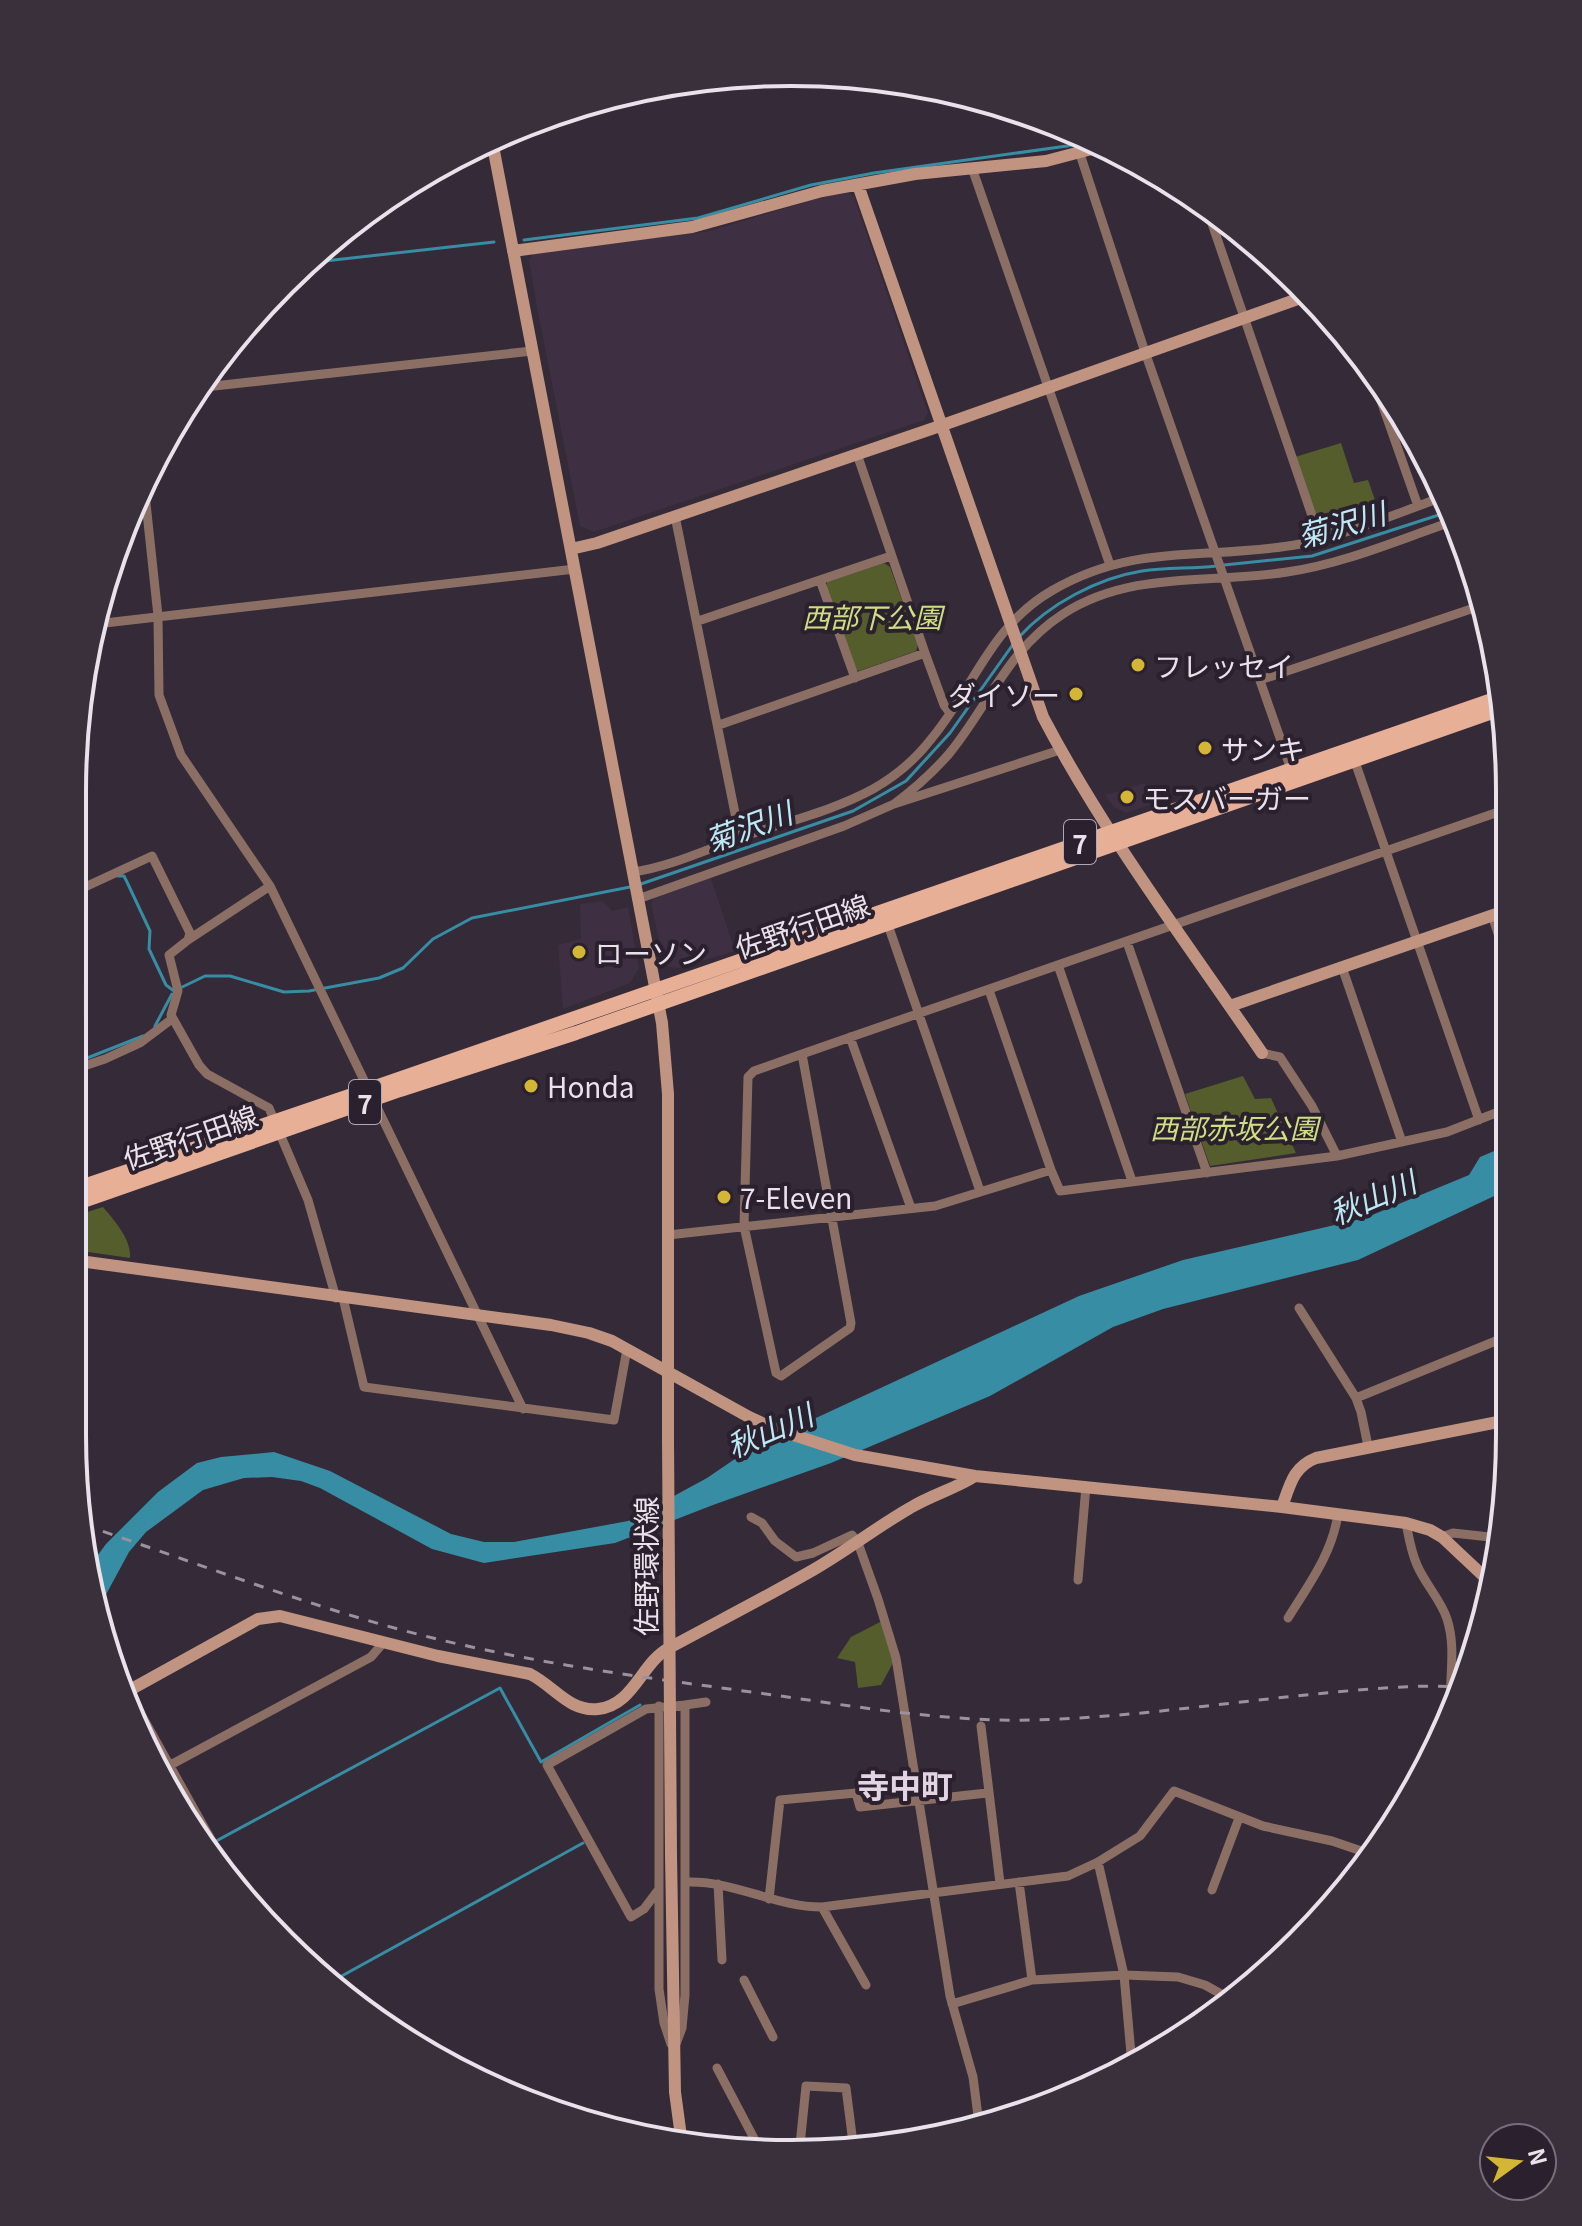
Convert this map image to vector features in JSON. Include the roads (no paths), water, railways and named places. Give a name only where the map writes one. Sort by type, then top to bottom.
[{"type":"main road","name":"佐野行田線","points":[[86,1200],[656,988],[885,917],[1352,754],[1490,701]]},
{"type":"main road","name":"佐野行田線","points":[[1352,754],[1491,712]]},
{"type":"main road","name":"佐野行田線","points":[[372,1094],[659,1004],[885,917]]},
{"type":"main road","name":"佐野行田線","points":[[86,1186],[278,1127]]},
{"type":"street","name":"佐野環状線","points":[[494,152],[659,1004],[668,1094],[671,1855],[675,2092],[680,2131]]},
{"type":"street","points":[[513,251],[692,227],[822,191],[915,174],[1046,161],[1087,152]]},
{"type":"street","points":[[1080,154],[1145,352],[1293,775]]},
{"type":"street","points":[[972,168],[1110,565]]},
{"type":"street","points":[[858,185],[1043,717],[1060,750],[1116,837],[1262,1053],[1280,1057],[1312,1106],[1337,1156]]},
{"type":"street","points":[[1213,227],[1320,539]]},
{"type":"street","points":[[571,549],[940,426],[1297,299]]},
{"type":"street","points":[[215,386],[532,351]]},
{"type":"street","points":[[1385,411],[1418,506]]},
{"type":"street","points":[[857,454],[925,653],[944,705],[950,713]]},
{"type":"street","points":[[634,875],[869,791],[899,772],[922,750],[950,713],[1010,625],[1051,591],[1110,565],[1151,556],[1217,556],[1320,539],[1433,501]]},
{"type":"street","points":[[146,507],[158,616],[159,695],[181,755],[270,886],[523,1409]]},
{"type":"street","points":[[675,516],[740,838]]},
{"type":"street","points":[[894,804],[950,753],[1019,650],[1061,615],[1118,588],[1156,581],[1289,572],[1443,524]]},
{"type":"street","points":[[698,621],[891,556]]},
{"type":"street","points":[[107,623],[575,569]]},
{"type":"street","points":[[820,580],[855,678]]},
{"type":"street","points":[[1260,680],[1472,609]]},
{"type":"street","points":[[719,725],[925,653]]},
{"type":"street","points":[[638,896],[844,826],[894,804],[1060,750]]},
{"type":"street","points":[[1352,754],[1479,1120]]},
{"type":"street","points":[[802,1054],[851,1323],[850,1328],[781,1376],[776,1373],[744,1226],[748,1077],[754,1071],[802,1054],[850,1037],[1386,852],[1496,813]]},
{"type":"street","points":[[86,887],[152,856],[190,933],[188,940]]},
{"type":"street","points":[[270,886],[169,955],[177,987],[172,1019],[207,1074],[269,1108],[308,1200],[340,1298],[364,1387],[614,1420],[627,1349]]},
{"type":"street","points":[[1230,1006],[1496,914]]},
{"type":"street","points":[[1492,915],[1496,927]]},
{"type":"street","points":[[885,917],[980,1191]]},
{"type":"street","points":[[1127,942],[1207,1173]]},
{"type":"street","points":[[1058,965],[1132,1181]]},
{"type":"street","points":[[1342,967],[1402,1142]]},
{"type":"street","points":[[989,990],[1060,1191],[1337,1156],[1447,1132],[1496,1113]]},
{"type":"street","points":[[86,1065],[140,1043],[172,1019]]},
{"type":"street","points":[[850,1037],[911,1208]]},
{"type":"street","points":[[668,1235],[935,1206],[1051,1170]]},
{"type":"street","points":[[86,1262],[551,1325],[589,1333],[627,1349],[749,1417],[822,1445],[882,1460],[975,1476],[1282,1507],[1406,1523],[1442,1537],[1482,1574]]},
{"type":"street","points":[[1299,1308],[1356,1398],[1368,1446]]},
{"type":"street","points":[[1356,1398],[1496,1341]]},
{"type":"street","points":[[1282,1507],[1290,1484],[1302,1464],[1316,1458],[1496,1422]]},
{"type":"street","points":[[133,1688],[258,1619],[293,1617],[383,1643],[530,1674],[578,1708],[600,1709],[615,1705],[635,1685],[657,1654],[789,1584],[908,1509],[975,1476]]},
{"type":"street","points":[[1078,1580],[1086,1486]]},
{"type":"street","points":[[1288,1618],[1330,1549],[1338,1514]]},
{"type":"street","points":[[751,1517],[762,1523],[775,1541],[796,1557],[813,1553],[852,1535],[858,1543],[896,1658],[952,2004],[973,2077],[978,2115]]},
{"type":"street","points":[[1406,1523],[1411,1551],[1448,1620],[1452,1656],[1450,1686]]},
{"type":"street","points":[[1442,1537],[1453,1533],[1488,1537]]},
{"type":"street","points":[[169,1766],[371,1657],[383,1643]]},
{"type":"street","points":[[659,1889],[641,1912],[631,1917],[547,1765],[646,1709],[706,1702]]},
{"type":"street","points":[[615,1705],[623,1720]]},
{"type":"street","points":[[674,2051],[682,2028],[685,1995],[685,1705]]},
{"type":"street","points":[[659,1706],[659,2001],[674,2051]]},
{"type":"street","points":[[981,1726],[1000,1883]]},
{"type":"street","points":[[686,1882],[718,1884],[769,1899],[822,1907],[1068,1876],[1140,1836],[1174,1791],[1263,1826],[1360,1851]]},
{"type":"street","points":[[769,1899],[780,1800],[856,1793],[860,1807],[987,1793]]},
{"type":"street","points":[[1212,1890],[1239,1818]]},
{"type":"street","points":[[1098,1862],[1124,1975],[1131,2053]]},
{"type":"street","points":[[1019,1882],[1032,1980]]},
{"type":"street","points":[[718,1884],[722,1960]]},
{"type":"street","points":[[822,1907],[866,1985]]},
{"type":"street","points":[[952,2004],[1032,1980],[1124,1975],[1178,1977],[1205,1985],[1220,1994]]},
{"type":"street","points":[[744,1980],[773,2037]]},
{"type":"street","points":[[717,2068],[754,2138]]},
{"type":"street","points":[[801,2140],[806,2086],[846,2088],[852,2137]]},
{"type":"water","points":[[1496,1150],[1496,1195],[1358,1260],[1163,1309],[1113,1327],[990,1396],[831,1463],[615,1543],[484,1563],[432,1549],[320,1488],[301,1481],[272,1477],[244,1478],[203,1490],[146,1532],[129,1552],[105,1596],[97,1556],[158,1492],[197,1463],[221,1457],[274,1452],[330,1471],[451,1534],[484,1542],[514,1542],[628,1521],[707,1478],[751,1448],[1079,1296],[1183,1260],[1365,1218],[1469,1175],[1480,1157]]},
{"type":"waterway","points":[[524,240],[698,218],[811,185],[1072,145]]},
{"type":"waterway","points":[[326,261],[494,242]]},
{"type":"waterway","name":"菊沢川","points":[[1224,565],[1312,556],[1439,515]]},
{"type":"waterway","name":"菊沢川","points":[[1019,637],[1060,603],[1108,580],[1151,570],[1216,566]]},
{"type":"waterway","name":"菊沢川","points":[[638,885],[853,811],[906,781],[950,733],[1014,643]]},
{"type":"waterway","name":"菊沢川","points":[[118,876],[124,876],[127,882],[150,931],[149,949],[166,985],[174,991],[205,976],[230,976],[284,992],[309,991],[379,978],[403,968],[433,939],[472,918],[630,887]]},
{"type":"waterway","points":[[155,1026],[172,994]]},
{"type":"waterway","points":[[86,1058],[143,1036]]},
{"type":"waterway","points":[[215,1841],[500,1688],[541,1762],[640,1705]]},
{"type":"waterway","points":[[340,1977],[583,1843]]},
{"type":"railway","points":[[92,1528],[319,1605],[443,1641],[581,1668],[899,1712],[999,1720],[1066,1719],[1364,1689],[1449,1687]]},
{"type":"place","name":"フレッセイ","points":[[1138,665]]},
{"type":"place","name":"ダイソー","points":[[1076,694]]},
{"type":"place","name":"サンキ","points":[[1205,748]]},
{"type":"place","name":"モスバーガー","points":[[1127,797]]},
{"type":"place","name":"ローソン","points":[[579,952]]},
{"type":"place","name":"Honda","points":[[531,1086]]},
{"type":"place","name":"7-Eleven","points":[[724,1197]]},
{"type":"district","name":"寺中町","points":[[905,1784]]},
{"type":"park label","name":"西部下公園","points":[[872,616]]},
{"type":"park label","name":"西部赤坂公園","points":[[1234,1127]]},
{"type":"water label","name":"秋山川","points":[[1372,1196]]},
{"type":"water label","name":"秋山川","points":[[769,1429]]}]
